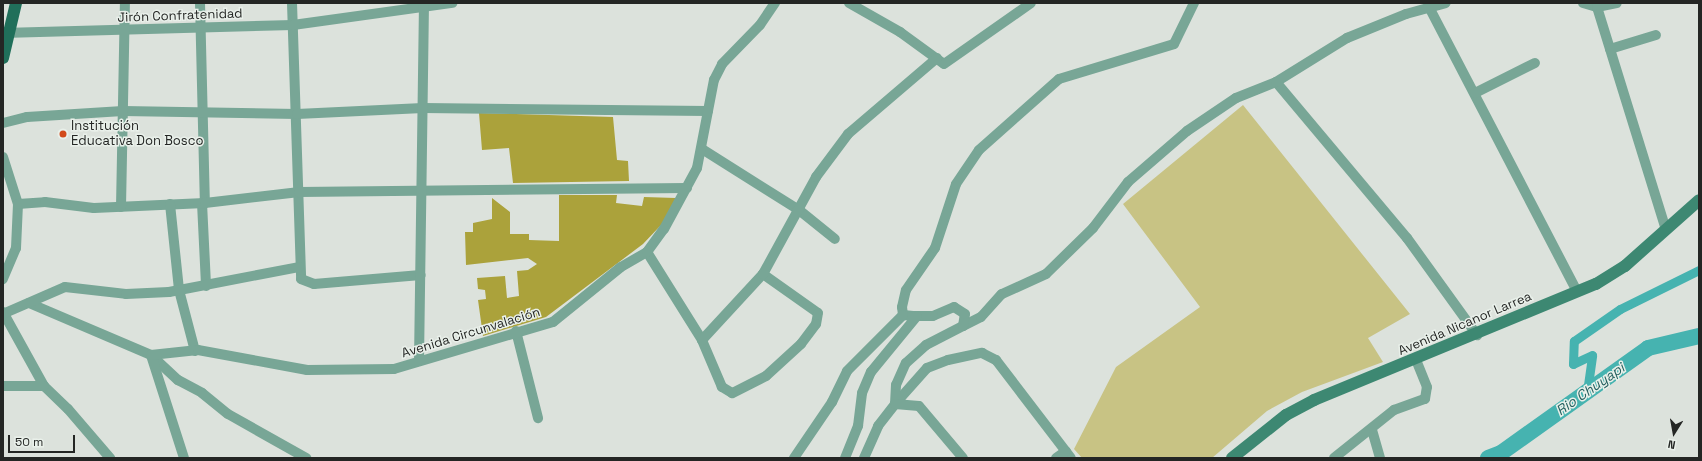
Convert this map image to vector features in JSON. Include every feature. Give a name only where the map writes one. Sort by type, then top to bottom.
[{"type":"main road","points":[[3,58],[7,34],[16,3]]},
{"type":"main road","name":"Avenida Nicanor Larrea","points":[[1232,458],[1286,415],[1314,400],[1477,336],[1577,291],[1625,266],[1699,200]]},
{"type":"street","points":[[121,207],[124,111],[123,31],[125,3]]},
{"type":"street","points":[[200,3],[201,110],[206,286]]},
{"type":"street","points":[[292,3],[299,192],[299,267],[301,279],[314,284],[421,275]]},
{"type":"street","name":"Jirón Confratenidad","points":[[7,34],[293,26],[424,5],[452,3]]},
{"type":"street","name":"Avenida Circunvalación","points":[[150,355],[195,351],[235,354],[325,371],[373,372],[420,361],[516,331],[553,322],[621,267],[647,252],[687,188],[702,149],[714,80],[722,64],[760,25],[776,3]]},
{"type":"street","points":[[849,3],[900,32],[944,64],[1031,3]]},
{"type":"street","points":[[794,458],[832,402],[847,371],[903,315],[906,290],[935,248],[956,184],[979,150],[1060,79],[1174,44],[1194,3]]},
{"type":"street","points":[[895,404],[896,385],[906,363],[926,345],[981,317],[1002,294],[1046,274],[1093,228],[1128,182],[1187,131],[1236,98],[1276,82],[1347,38],[1406,14],[1430,9],[1446,3]]},
{"type":"street","points":[[1583,3],[1596,7],[1617,3]]},
{"type":"street","points":[[420,361],[424,5]]},
{"type":"street","points":[[1596,7],[1666,230]]},
{"type":"street","points":[[1430,9],[1475,93],[1517,181],[1577,291]]},
{"type":"street","points":[[1610,49],[1656,34]]},
{"type":"street","points":[[702,340],[764,274],[816,177],[848,134],[937,58]]},
{"type":"street","points":[[1475,93],[1535,63]]},
{"type":"street","points":[[1276,82],[1407,238],[1477,336]]},
{"type":"street","points":[[3,123],[27,117],[124,111],[201,110],[296,114],[422,108],[708,111]]},
{"type":"street","points":[[702,149],[798,210],[835,239]]},
{"type":"street","points":[[3,158],[18,204],[16,248],[3,279]]},
{"type":"street","points":[[18,204],[45,202],[94,208],[203,203],[299,192],[687,188]]},
{"type":"street","points":[[170,204],[179,290],[195,351]]},
{"type":"street","points":[[647,252],[702,340],[722,387],[732,393],[766,376],[801,344],[810,335],[818,313],[764,274]]},
{"type":"street","points":[[110,458],[68,409],[44,386],[4,312],[65,287],[126,294],[179,290],[299,267]]},
{"type":"street","points":[[29,303],[150,355],[178,380],[202,393],[228,414],[306,458]]},
{"type":"street","points":[[903,315],[933,316],[954,308],[965,314],[963,326]]},
{"type":"street","points":[[845,458],[858,426],[862,393],[871,372],[917,316]]},
{"type":"street","points":[[516,331],[538,418]]},
{"type":"street","points":[[866,457],[878,426],[895,404],[927,368],[948,360],[982,353],[996,360],[1068,454],[1056,458]]},
{"type":"street","points":[[150,355],[184,458]]},
{"type":"street","points":[[1334,458],[1372,430],[1394,410],[1425,399],[1427,387],[1416,360]]},
{"type":"street","points":[[3,386],[44,386]]},
{"type":"street","points":[[895,404],[919,406],[963,458]]},
{"type":"street","points":[[171,418],[191,458]]},
{"type":"street","points":[[1372,430],[1380,458]]},
{"type":"shaded area","points":[[1243,105],[1410,314],[1368,338],[1383,362],[1302,392],[1267,411],[1212,458],[1082,458],[1074,449],[1116,367],[1200,307],[1123,204]]},
{"type":"shaded area","points":[[479,113],[613,117],[617,160],[628,161],[629,181],[513,183],[509,148],[482,150]]},
{"type":"shaded area","points":[[559,195],[617,195],[616,203],[642,206],[644,197],[676,198],[662,224],[643,244],[546,317],[483,336],[478,300],[486,299],[485,290],[478,289],[477,278],[505,276],[507,298],[519,296],[517,271],[528,270],[537,264],[528,258],[466,265],[465,232],[473,232],[473,223],[492,219],[492,198],[510,212],[510,234],[529,234],[529,240],[559,241]]},
{"type":"waterway","points":[[1587,392],[1592,355],[1573,364],[1574,341],[1620,309],[1699,270]]},
{"type":"waterway","name":"Rio Chuyapi","points":[[1488,458],[1501,453],[1648,348],[1699,336]]},
{"type":"place","name":"Institución Educativa Don Bosco","points":[[63,134]]}]
